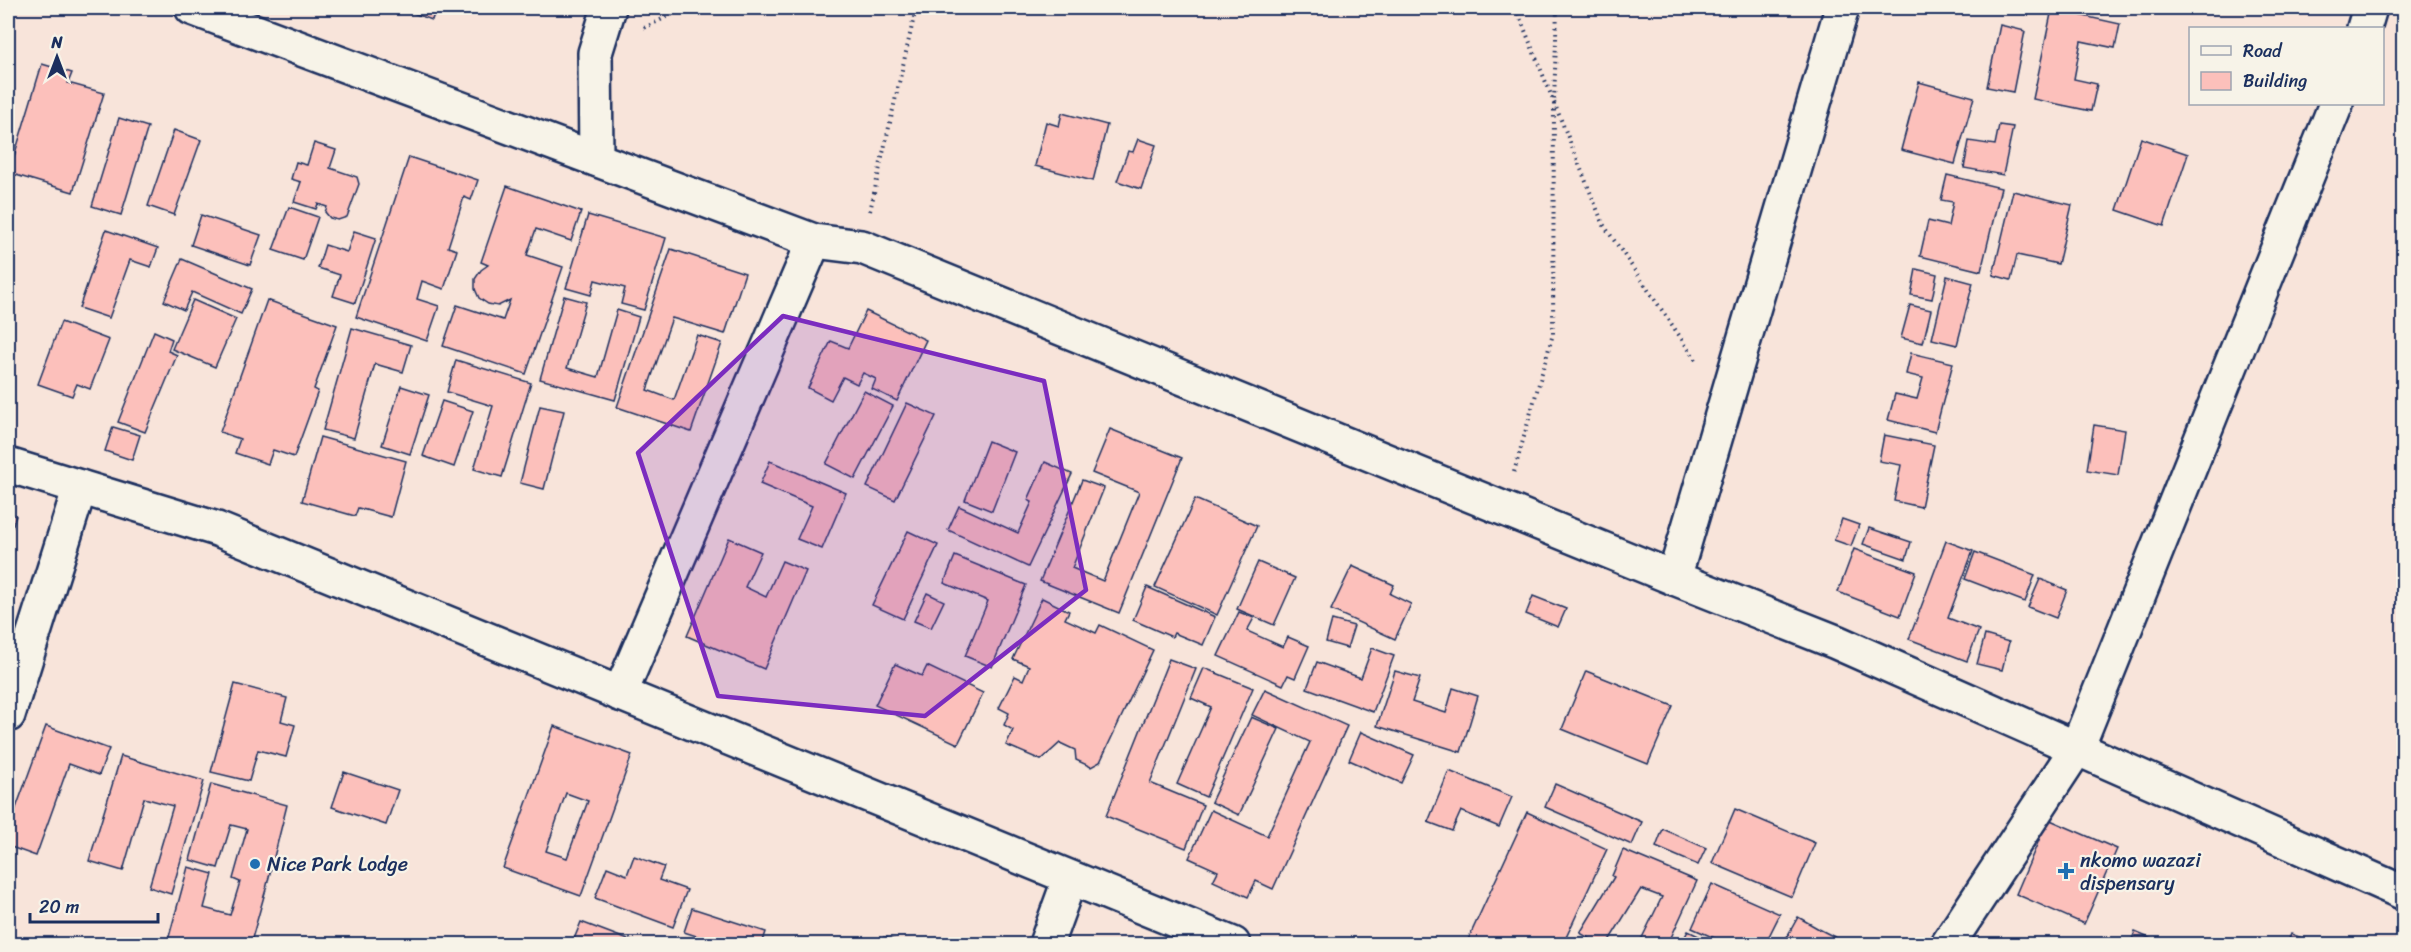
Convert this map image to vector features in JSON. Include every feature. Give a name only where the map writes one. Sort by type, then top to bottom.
[{"type":"street","points":[[192,8],[814,241],[862,247],[1836,642],[2403,893]]},
{"type":"street","points":[[596,159],[595,53],[609,8]]},
{"type":"street","points":[[1674,578],[1842,8]]},
{"type":"street","points":[[2364,27],[2370,8]]},
{"type":"street","points":[[1948,945],[2077,748],[2336,105]]},
{"type":"street","points":[[620,694],[814,241]]},
{"type":"street","points":[[8,465],[217,529],[1233,945]]},
{"type":"street","points":[[8,715],[80,487]]},
{"type":"street","points":[[1046,945],[1070,878]]},
{"type":"path","points":[[862,247],[916,8]]},
{"type":"path","points":[[1516,8],[1603,224],[1726,403]]},
{"type":"path","points":[[1504,508],[1553,334],[1554,103],[1557,8]]},
{"type":"highlighted area","points":[[783,316],[1044,381],[1086,590],[925,716],[718,696],[638,453]]},
{"type":"building","points":[[406,8],[436,8],[432,20],[405,10]]},
{"type":"building","points":[[2052,9],[2120,24],[2115,48],[2081,41],[2074,79],[2097,84],[2091,111],[2033,99]]},
{"type":"building","points":[[2000,25],[2025,31],[2013,92],[1987,87]]},
{"type":"building","points":[[42,64],[72,73],[68,83],[104,93],[73,192],[9,173]]},
{"type":"building","points":[[1919,82],[1974,97],[1955,164],[1901,150]]},
{"type":"building","points":[[1062,113],[1107,125],[1093,181],[1035,166],[1046,122],[1059,126]]},
{"type":"building","points":[[119,118],[148,127],[121,215],[92,206]]},
{"type":"building","points":[[1999,125],[2013,127],[2003,175],[1964,168],[1969,141],[1995,145]]},
{"type":"building","points":[[174,130],[201,140],[174,215],[148,206]]},
{"type":"building","points":[[2141,138],[2188,154],[2164,226],[2117,210]]},
{"type":"building","points":[[1138,139],[1156,145],[1141,189],[1117,181],[1128,151],[1133,152]]},
{"type":"building","points":[[314,143],[336,150],[330,168],[357,177],[359,184],[347,217],[338,220],[330,218],[325,212],[327,207],[318,204],[316,209],[294,202],[301,182],[291,179],[296,162],[307,165]]},
{"type":"building","points":[[409,157],[478,180],[471,200],[464,197],[448,247],[457,250],[444,289],[422,281],[417,299],[439,306],[427,341],[356,317]]},
{"type":"building","points":[[1947,175],[2001,188],[1981,271],[1920,256],[1928,221],[1948,226],[1953,202],[1941,200]]},
{"type":"building","points":[[507,186],[581,212],[571,241],[536,229],[527,255],[563,267],[526,374],[443,346],[457,305],[503,320],[510,300],[498,306],[488,304],[479,298],[475,289],[475,279],[488,265],[481,262]]},
{"type":"building","points":[[2013,191],[2072,205],[2058,264],[2017,255],[2011,280],[1993,275]]},
{"type":"building","points":[[289,207],[318,217],[303,260],[273,250]]},
{"type":"building","points":[[201,215],[261,235],[250,265],[191,245]]},
{"type":"building","points":[[588,215],[666,238],[644,310],[621,304],[625,288],[595,280],[591,295],[566,288]]},
{"type":"building","points":[[106,230],[158,248],[151,267],[130,260],[109,318],[79,308]]},
{"type":"building","points":[[354,231],[376,238],[355,303],[333,296],[340,275],[318,268],[325,245],[347,252]]},
{"type":"building","points":[[671,249],[745,273],[725,334],[672,318],[647,390],[674,400],[697,335],[722,343],[691,432],[617,407]]},
{"type":"building","points":[[182,259],[252,289],[241,314],[192,292],[184,310],[164,301]]},
{"type":"building","points":[[1916,269],[1937,274],[1932,299],[1911,295]]},
{"type":"building","points":[[1947,276],[1973,283],[1957,345],[1932,339]]},
{"type":"building","points":[[564,296],[586,302],[567,368],[598,377],[617,310],[639,317],[615,400],[540,379]]},
{"type":"building","points":[[193,300],[236,319],[215,367],[172,349]]},
{"type":"building","points":[[267,300],[337,325],[314,389],[318,391],[294,457],[273,450],[268,464],[235,453],[240,439],[220,432]]},
{"type":"building","points":[[1910,305],[1931,310],[1923,343],[1901,338]]},
{"type":"building","points":[[866,311],[926,340],[897,401],[872,389],[876,379],[863,373],[857,384],[843,377],[831,400],[808,388],[831,341],[848,348]]},
{"type":"building","points":[[61,322],[109,340],[90,389],[77,384],[72,396],[38,384]]},
{"type":"building","points":[[352,328],[411,345],[403,372],[375,364],[354,438],[323,430]]},
{"type":"building","points":[[154,331],[172,339],[168,351],[177,355],[145,432],[118,422]]},
{"type":"building","points":[[1911,353],[1953,363],[1935,432],[1888,420],[1895,394],[1917,399],[1923,378],[1906,374]]},
{"type":"building","points":[[456,360],[531,383],[502,477],[474,469],[493,406],[447,392]]},
{"type":"building","points":[[401,386],[429,395],[410,454],[382,445]]},
{"type":"building","points":[[864,391],[893,406],[855,479],[826,464]]},
{"type":"building","points":[[442,401],[473,411],[454,467],[423,456]]},
{"type":"building","points":[[907,403],[936,416],[895,500],[867,487]]},
{"type":"building","points":[[540,406],[564,411],[544,489],[520,483]]},
{"type":"building","points":[[2094,425],[2125,430],[2118,475],[2087,470]]},
{"type":"building","points":[[113,427],[140,435],[132,460],[105,451]]},
{"type":"building","points":[[1110,429],[1182,458],[1119,613],[1040,581],[1082,480],[1104,488],[1072,568],[1103,581],[1139,492],[1092,473]]},
{"type":"building","points":[[1884,435],[1934,445],[1921,507],[1894,501],[1901,465],[1879,461]]},
{"type":"building","points":[[320,437],[406,461],[391,517],[358,508],[355,516],[302,501]]},
{"type":"building","points":[[988,441],[1015,452],[992,511],[965,500]]},
{"type":"building","points":[[770,461],[846,493],[822,549],[797,539],[812,506],[760,484]]},
{"type":"building","points":[[1045,462],[1072,474],[1028,567],[948,530],[959,506],[1018,533],[1032,502],[1028,500]]},
{"type":"building","points":[[1195,499],[1257,526],[1217,615],[1155,587]]},
{"type":"building","points":[[8,513],[16,516],[8,538]]},
{"type":"building","points":[[1842,519],[1859,525],[1851,546],[1834,540]]},
{"type":"building","points":[[1869,528],[1911,542],[1906,559],[1863,544]]},
{"type":"building","points":[[908,531],[938,545],[903,619],[872,605]]},
{"type":"building","points":[[729,538],[761,552],[745,587],[766,597],[782,561],[806,571],[764,669],[687,636]]},
{"type":"building","points":[[1946,541],[1973,551],[1948,618],[1979,630],[1967,661],[1909,639]]},
{"type":"building","points":[[1854,549],[1916,572],[1900,616],[1838,592]]},
{"type":"building","points":[[1975,552],[2035,575],[2025,602],[1965,579]]},
{"type":"building","points":[[955,556],[1026,585],[992,667],[965,656],[988,601],[944,583]]},
{"type":"building","points":[[1258,562],[1295,578],[1274,625],[1237,609]]},
{"type":"building","points":[[1352,566],[1394,585],[1390,594],[1411,604],[1395,639],[1331,610]]},
{"type":"building","points":[[2040,579],[2067,590],[2056,618],[2028,607]]},
{"type":"building","points":[[1147,587],[1215,617],[1203,645],[1174,633],[1172,637],[1133,620]]},
{"type":"building","points":[[927,593],[944,601],[931,628],[914,621]]},
{"type":"building","points":[[1533,596],[1566,609],[1558,627],[1526,614]]},
{"type":"building","points":[[1042,598],[1069,611],[1065,619],[1096,633],[1100,625],[1153,650],[1100,762],[1091,767],[1076,760],[1075,750],[1060,743],[1041,760],[1006,745],[1013,730],[1004,725],[1009,713],[999,708],[1015,676],[1023,680],[1029,666],[1013,659]]},
{"type":"building","points":[[1239,612],[1254,618],[1247,631],[1283,647],[1288,637],[1309,646],[1295,678],[1288,675],[1283,685],[1218,656]]},
{"type":"building","points":[[1332,620],[1354,626],[1347,648],[1326,642]]},
{"type":"building","points":[[1985,635],[2009,642],[2002,670],[1977,664]]},
{"type":"building","points":[[1372,648],[1394,656],[1373,712],[1307,688],[1317,662],[1361,678]]},
{"type":"building","points":[[1169,659],[1196,669],[1150,783],[1203,805],[1186,848],[1106,816]]},
{"type":"building","points":[[895,664],[922,676],[927,666],[983,693],[958,744],[875,705]]},
{"type":"building","points":[[1204,668],[1253,688],[1206,797],[1177,784],[1211,707],[1191,698]]},
{"type":"building","points":[[1395,671],[1420,678],[1412,702],[1446,713],[1453,688],[1478,696],[1461,752],[1377,726]]},
{"type":"building","points":[[1586,671],[1673,706],[1648,764],[1562,729]]},
{"type":"building","points":[[235,684],[287,698],[281,721],[295,725],[286,757],[258,750],[249,781],[211,772]]},
{"type":"building","points":[[1265,689],[1347,726],[1273,889],[1256,881],[1248,897],[1213,881],[1218,871],[1189,858],[1211,810],[1267,836],[1310,742],[1252,715]]},
{"type":"building","points":[[1251,717],[1279,729],[1239,815],[1211,802]]},
{"type":"building","points":[[46,726],[109,749],[99,775],[69,764],[36,856],[8,846],[8,830]]},
{"type":"building","points":[[554,726],[632,755],[581,896],[503,868]],"holes":[[[566,793],[588,801],[567,858],[546,851]]]},
{"type":"building","points":[[1361,732],[1414,755],[1401,783],[1349,760]]},
{"type":"building","points":[[121,756],[204,781],[171,894],[149,887],[173,806],[144,798],[123,871],[89,861]]},
{"type":"building","points":[[1449,771],[1512,797],[1499,827],[1461,811],[1452,831],[1428,822]]},
{"type":"building","points":[[344,772],[398,790],[386,825],[332,807]]},
{"type":"building","name":"Nice Park Lodge","points":[[211,784],[287,805],[266,889],[251,942],[249,941],[248,944],[167,944],[188,867],[213,874],[204,908],[230,915],[240,882],[233,879],[247,829],[231,825],[218,868],[190,860]]},
{"type":"building","points":[[1555,784],[1642,822],[1632,845],[1545,807]]},
{"type":"building","points":[[1735,809],[1815,843],[1792,897],[1712,863]]},
{"type":"building","points":[[1527,812],[1607,849],[1563,944],[1466,944]]},
{"type":"building","name":"nkomo wazazi dispensary","points":[[2048,819],[2117,849],[2084,924],[2016,894]]},
{"type":"building","points":[[1663,829],[1706,848],[1698,865],[1656,847]]},
{"type":"building","points":[[1623,850],[1697,881],[1668,944],[1639,944],[1662,897],[1641,889],[1607,944],[1600,944],[1580,933],[1614,877],[1612,876]]},
{"type":"building","points":[[634,856],[664,867],[659,880],[687,890],[673,927],[595,898],[607,867],[627,875]]},
{"type":"building","points":[[1712,884],[1780,914],[1765,944],[1728,944],[1692,928]]},
{"type":"building","points":[[692,908],[766,932],[762,944],[721,944],[684,932]]},
{"type":"building","points":[[1798,917],[1819,929],[1848,944],[1783,944]]},
{"type":"building","points":[[581,922],[639,944],[572,944]]},
{"type":"building","points":[[1688,931],[1709,941],[1708,944],[1681,944]]},
{"type":"building","points":[[2135,932],[2163,944],[2130,944]]},
{"type":"building","points":[[2291,934],[2318,944],[2287,944]]},
{"type":"building","points":[[884,937],[906,944],[881,944]]},
{"type":"place","name":"Nice Park Lodge","points":[[255,864]]},
{"type":"place","name":"nkomo wazazi dispensary","points":[[2066,871]]}]
